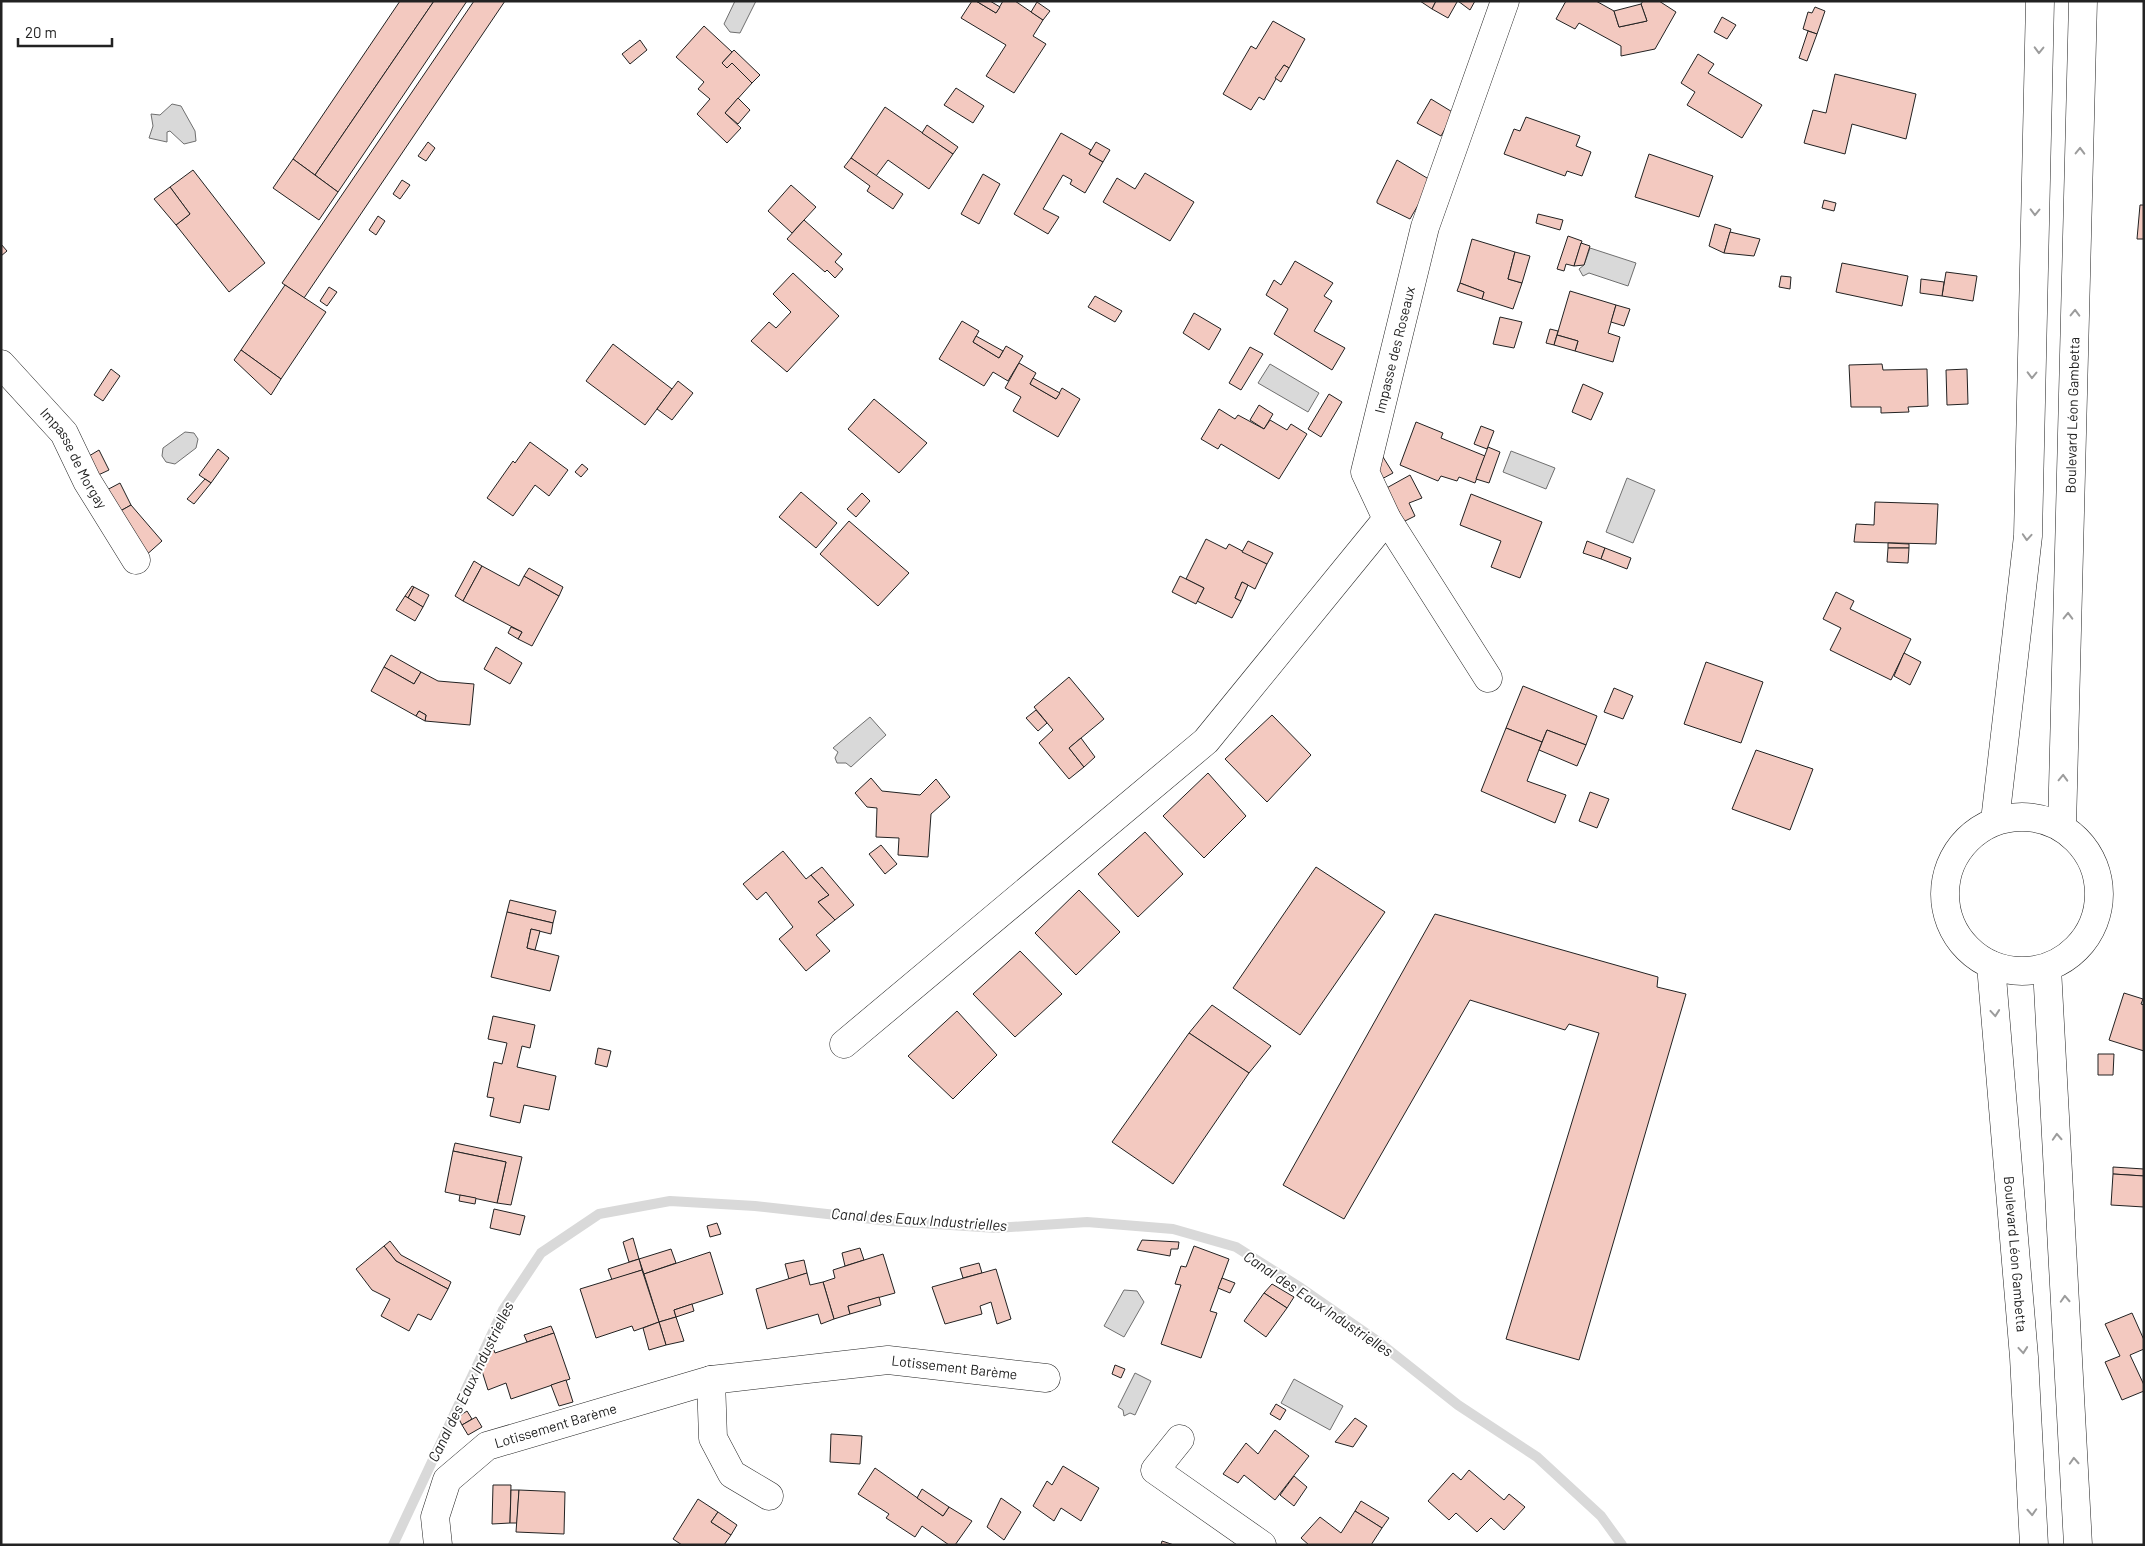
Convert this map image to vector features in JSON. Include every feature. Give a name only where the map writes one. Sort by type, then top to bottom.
[{"type":"main road","name":"Impasse des Roseaux","points":[[1488,678],[1387,520],[1365,472],[1425,227],[1504,1]]},
{"type":"main road","points":[[1995,821],[2028,536],[2040,1]]},
{"type":"main road","name":"Boulevard Léon Gambetta","points":[[2062,827],[2083,1]]},
{"type":"main road","name":"Impasse de Morgay","points":[[1,364],[64,433],[87,482],[136,560]]},
{"type":"main road","points":[[844,1044],[1206,741],[1387,520]]},
{"type":"main road","points":[[2018,816],[2041,818],[2062,827],[2082,843],[2095,865],[2100,898],[2098,915],[2087,938],[2069,956],[2047,968],[2028,971],[2009,970],[1991,965],[1969,950],[1953,930],[1945,904],[1946,878],[1955,854],[1972,834],[1995,821],[2018,816]]},
{"type":"main road","name":"Boulevard Léon Gambetta","points":[[1991,965],[2024,1357],[2034,1545]]},
{"type":"main road","points":[[2047,968],[2078,1545]]},
{"type":"main road","name":"Lotissement Barème","points":[[438,1545],[434,1517],[447,1480],[487,1446],[711,1380],[888,1360],[1046,1378]]},
{"type":"main road","points":[[711,1380],[713,1438],[732,1474],[769,1496]]},
{"type":"main road","points":[[1180,1439],[1155,1470],[1262,1545]]},
{"type":"shaded area","points":[[735,1],[756,1],[740,33],[730,32],[724,24]]},
{"type":"shaded area","points":[[172,104],[181,106],[195,131],[196,141],[184,144],[170,131],[167,132],[167,142],[149,138],[153,126],[151,114],[160,115]]},
{"type":"shaded area","points":[[1590,248],[1636,263],[1628,286],[1589,273],[1583,276],[1579,269],[1584,265]]},
{"type":"shaded area","points":[[1270,364],[1319,393],[1308,412],[1258,383]]},
{"type":"shaded area","points":[[185,432],[194,433],[198,439],[196,448],[175,464],[166,462],[162,456],[163,448]]},
{"type":"shaded area","points":[[1511,451],[1555,468],[1546,489],[1503,472]]},
{"type":"shaded area","points":[[1627,478],[1655,490],[1633,543],[1606,532]]},
{"type":"shaded area","points":[[870,717],[886,735],[851,767],[846,763],[837,763],[835,758],[838,752],[833,748]]},
{"type":"shaded area","points":[[1124,1290],[1137,1291],[1144,1302],[1124,1337],[1104,1326]]},
{"type":"shaded area","points":[[1135,1373],[1151,1381],[1135,1415],[1130,1413],[1124,1416],[1123,1410],[1118,1407]]},
{"type":"shaded area","points":[[1294,1379],[1343,1406],[1330,1430],[1281,1403]]},
{"type":"building","points":[[400,1],[434,1],[315,175],[293,159]]},
{"type":"building","points":[[434,1],[467,1],[338,192],[315,175]]},
{"type":"building","points":[[474,1],[505,1],[304,298],[282,283]]},
{"type":"building","points":[[972,1],[976,1],[996,13],[1003,1],[1015,1],[1043,20],[1033,36],[1046,44],[1014,93],[986,76],[1006,45],[961,18]]},
{"type":"building","points":[[976,1],[990,1],[1000,7],[996,13]]},
{"type":"building","points":[[1420,1],[1436,1],[1432,9]]},
{"type":"building","points":[[1436,1],[1457,2],[1448,18],[1432,9]]},
{"type":"building","points":[[1458,1],[1475,1],[1470,10]]},
{"type":"building","points":[[1566,1],[1596,1],[1614,11],[1619,27],[1647,21],[1641,4],[1643,1],[1659,1],[1676,12],[1655,49],[1621,56],[1621,46],[1579,23],[1575,29],[1556,19]]},
{"type":"building","points":[[1037,2],[1050,11],[1043,20],[1031,12]]},
{"type":"building","points":[[1641,4],[1647,21],[1619,27],[1614,11]]},
{"type":"building","points":[[1815,7],[1825,11],[1817,34],[1803,29],[1808,12],[1812,13]]},
{"type":"building","points":[[1722,17],[1736,25],[1727,39],[1714,32]]},
{"type":"building","points":[[1273,21],[1305,39],[1289,68],[1284,65],[1264,100],[1259,97],[1251,110],[1223,94],[1251,46],[1256,49]]},
{"type":"building","points":[[704,26],[732,52],[722,63],[727,68],[732,63],[752,83],[725,113],[741,128],[727,143],[697,114],[710,99],[698,89],[704,82],[676,57]]},
{"type":"building","points":[[1808,31],[1817,34],[1807,61],[1799,58]]},
{"type":"building","points":[[640,40],[647,50],[630,64],[622,54]]},
{"type":"building","points":[[734,50],[760,75],[752,83],[732,63],[727,68],[722,63]]},
{"type":"building","points":[[1698,54],[1714,64],[1708,73],[1762,105],[1742,138],[1687,105],[1695,92],[1681,83]]},
{"type":"building","points":[[1284,65],[1289,68],[1281,82],[1275,78]]},
{"type":"building","points":[[1835,74],[1916,94],[1906,139],[1852,124],[1845,154],[1804,143],[1813,110],[1826,113]]},
{"type":"building","points":[[956,88],[984,106],[973,123],[944,105]]},
{"type":"building","points":[[738,98],[750,110],[738,124],[725,113]]},
{"type":"building","points":[[1431,99],[1454,113],[1441,136],[1417,123]]},
{"type":"building","points":[[885,107],[953,154],[929,189],[888,160],[876,176],[851,158]]},
{"type":"building","points":[[1526,117],[1580,136],[1576,146],[1591,152],[1582,176],[1567,171],[1565,176],[1504,154],[1514,129],[1520,131]]},
{"type":"building","points":[[927,125],[958,147],[953,154],[922,133]]},
{"type":"building","points":[[1061,133],[1091,150],[1089,154],[1103,162],[1085,193],[1070,184],[1072,180],[1063,175],[1043,209],[1059,217],[1048,234],[1014,214]]},
{"type":"building","points":[[428,142],[435,148],[426,161],[418,156]]},
{"type":"building","points":[[1096,142],[1110,150],[1103,162],[1089,154]]},
{"type":"building","points":[[1649,154],[1713,176],[1699,217],[1635,197]]},
{"type":"building","points":[[851,158],[903,194],[893,209],[867,191],[870,186],[844,167]]},
{"type":"building","points":[[293,159],[338,192],[319,220],[273,188]]},
{"type":"building","points":[[1397,160],[1432,181],[1410,219],[1377,203]]},
{"type":"building","points":[[193,170],[265,263],[229,292],[176,225],[190,214],[170,187]]},
{"type":"building","points":[[1145,173],[1194,202],[1170,241],[1103,202],[1117,178],[1135,189]]},
{"type":"building","points":[[983,174],[1000,184],[979,224],[961,214]]},
{"type":"building","points":[[402,180],[410,185],[400,199],[393,194]]},
{"type":"building","points":[[791,185],[816,207],[792,233],[768,211]]},
{"type":"building","points":[[170,187],[190,214],[176,225],[154,199]]},
{"type":"building","points":[[1824,200],[1836,203],[1834,211],[1822,208]]},
{"type":"building","points":[[2140,205],[2144,205],[2144,239],[2137,239]]},
{"type":"building","points":[[1538,214],[1563,220],[1560,230],[1536,223]]},
{"type":"building","points":[[378,216],[385,221],[376,235],[369,230]]},
{"type":"building","points":[[804,220],[842,254],[835,262],[843,269],[835,278],[827,270],[825,272],[787,239]]},
{"type":"building","points":[[1715,224],[1731,229],[1724,253],[1709,246]]},
{"type":"building","points":[[1730,232],[1760,239],[1754,256],[1724,253]]},
{"type":"building","points":[[1568,236],[1582,241],[1574,266],[1566,264],[1564,271],[1557,269]]},
{"type":"building","points":[[1472,239],[1515,252],[1508,279],[1522,283],[1513,309],[1482,299],[1484,292],[1460,283]]},
{"type":"building","points":[[1581,243],[1590,246],[1584,265],[1574,266]]},
{"type":"building","points":[[1,244],[7,251],[1,256]]},
{"type":"building","points":[[1515,252],[1530,256],[1522,283],[1508,279]]},
{"type":"building","points":[[1295,261],[1333,283],[1324,296],[1332,301],[1314,331],[1345,348],[1332,370],[1274,334],[1288,309],[1266,295],[1274,280],[1281,285]]},
{"type":"building","points":[[1842,263],[1908,276],[1902,306],[1836,292]]},
{"type":"building","points":[[1946,272],[1977,276],[1973,301],[1942,296]]},
{"type":"building","points":[[793,273],[839,316],[787,372],[751,341],[769,322],[776,328],[791,312],[773,294]]},
{"type":"building","points":[[1781,276],[1791,277],[1790,289],[1779,287]]},
{"type":"building","points":[[1921,279],[1944,282],[1942,296],[1920,293]]},
{"type":"building","points":[[1460,283],[1484,292],[1482,299],[1457,291]]},
{"type":"building","points":[[285,285],[326,312],[281,379],[241,350]]},
{"type":"building","points":[[329,287],[337,292],[327,306],[320,301]]},
{"type":"building","points":[[1570,291],[1616,305],[1608,333],[1620,337],[1613,362],[1575,351],[1578,341],[1557,335]]},
{"type":"building","points":[[1095,296],[1122,311],[1115,322],[1088,307]]},
{"type":"building","points":[[1616,305],[1630,309],[1624,326],[1611,322]]},
{"type":"building","points":[[1194,313],[1221,329],[1209,350],[1183,333]]},
{"type":"building","points":[[1500,317],[1522,322],[1514,348],[1493,344]]},
{"type":"building","points":[[962,321],[979,331],[973,342],[999,358],[1006,346],[1023,356],[1008,381],[993,372],[984,386],[939,359]]},
{"type":"building","points":[[1550,329],[1558,331],[1554,345],[1546,343]]},
{"type":"building","points":[[1557,335],[1578,341],[1575,351],[1554,345]]},
{"type":"building","points":[[976,336],[1003,351],[999,358],[973,342]]},
{"type":"building","points":[[613,344],[672,389],[645,425],[586,381]]},
{"type":"building","points":[[1250,347],[1263,354],[1241,390],[1229,383]]},
{"type":"building","points":[[241,350],[281,379],[271,395],[234,360]]},
{"type":"building","points":[[1019,363],[1036,373],[1030,384],[1056,399],[1062,388],[1080,399],[1058,437],[1013,411],[1021,397],[1005,388]]},
{"type":"building","points":[[1882,364],[1883,370],[1927,369],[1928,406],[1908,407],[1909,412],[1881,413],[1881,407],[1851,407],[1849,365]]},
{"type":"building","points":[[111,369],[120,376],[103,401],[94,395]]},
{"type":"building","points":[[1967,369],[1968,404],[1947,405],[1946,370]]},
{"type":"building","points":[[1033,378],[1060,393],[1056,399],[1030,384]]},
{"type":"building","points":[[678,381],[693,393],[672,420],[657,409]]},
{"type":"building","points":[[1583,384],[1603,393],[1591,420],[1572,412]]},
{"type":"building","points":[[1329,394],[1342,402],[1321,437],[1308,429]]},
{"type":"building","points":[[874,399],[927,443],[899,473],[848,429]]},
{"type":"building","points":[[1259,405],[1273,414],[1264,429],[1250,420]]},
{"type":"building","points":[[1219,409],[1235,419],[1238,415],[1264,429],[1270,420],[1287,430],[1291,424],[1307,434],[1279,479],[1221,444],[1218,449],[1201,439]]},
{"type":"building","points":[[1416,422],[1443,433],[1441,438],[1485,456],[1475,483],[1459,477],[1457,481],[1441,476],[1438,481],[1400,465]]},
{"type":"building","points":[[1481,426],[1494,431],[1487,449],[1474,444]]},
{"type":"building","points":[[530,442],[568,470],[549,496],[535,485],[513,516],[487,498],[513,461],[515,463]]},
{"type":"building","points":[[1488,447],[1500,452],[1489,483],[1476,479]]},
{"type":"building","points":[[218,449],[229,458],[211,483],[199,475]]},
{"type":"building","points":[[1378,449],[1393,473],[1378,481]]},
{"type":"building","points":[[99,450],[109,470],[94,477],[84,459]]},
{"type":"building","points":[[582,464],[588,469],[581,477],[575,472]]},
{"type":"building","points":[[1410,475],[1422,498],[1409,503],[1415,516],[1401,523],[1383,490]]},
{"type":"building","points":[[205,479],[211,483],[194,504],[187,499]]},
{"type":"building","points":[[120,483],[131,505],[115,514],[103,492]]},
{"type":"building","points":[[801,492],[837,523],[816,548],[779,517]]},
{"type":"building","points":[[862,493],[870,501],[856,517],[847,509]]},
{"type":"building","points":[[1471,494],[1542,522],[1520,578],[1491,567],[1501,541],[1460,525]]},
{"type":"building","points":[[1875,502],[1938,504],[1936,544],[1854,542],[1856,524],[1874,525]]},
{"type":"building","points":[[131,505],[162,541],[144,557],[115,514]]},
{"type":"building","points":[[849,521],[909,573],[878,606],[820,554]]},
{"type":"building","points":[[1206,539],[1226,549],[1229,544],[1267,564],[1255,589],[1242,582],[1235,598],[1241,601],[1232,618],[1197,601],[1204,588],[1186,579]]},
{"type":"building","points":[[1248,541],[1273,553],[1267,564],[1242,552]]},
{"type":"building","points":[[1587,541],[1605,548],[1601,559],[1583,553]]},
{"type":"building","points":[[1888,543],[1909,544],[1909,548],[1888,548]]},
{"type":"building","points":[[1605,548],[1631,558],[1627,569],[1601,559]]},
{"type":"building","points":[[1888,548],[1909,548],[1908,563],[1887,562]]},
{"type":"building","points":[[474,561],[482,566],[463,601],[455,596]]},
{"type":"building","points":[[482,566],[519,586],[524,576],[559,596],[532,646],[518,639],[522,632],[463,601]]},
{"type":"building","points":[[529,568],[563,587],[559,596],[524,576]]},
{"type":"building","points":[[1180,576],[1204,588],[1196,604],[1172,592]]},
{"type":"building","points":[[1242,582],[1248,585],[1241,601],[1235,598]]},
{"type":"building","points":[[412,586],[414,587],[408,598],[405,596]]},
{"type":"building","points":[[414,587],[429,595],[423,607],[408,598]]},
{"type":"building","points":[[1836,592],[1854,601],[1850,609],[1911,639],[1891,680],[1830,650],[1841,628],[1823,619]]},
{"type":"building","points":[[405,596],[423,607],[415,621],[396,610]]},
{"type":"building","points":[[511,627],[522,632],[518,639],[508,633]]},
{"type":"building","points":[[496,647],[522,663],[510,684],[484,669]]},
{"type":"building","points":[[1904,653],[1921,662],[1910,685],[1894,676]]},
{"type":"building","points":[[391,655],[421,672],[414,684],[384,667]]},
{"type":"building","points":[[1706,662],[1763,682],[1741,743],[1684,724]]},
{"type":"building","points":[[384,667],[414,684],[421,672],[438,681],[474,684],[470,725],[425,721],[426,715],[419,711],[416,716],[371,691]]},
{"type":"building","points":[[1069,677],[1104,719],[1069,748],[1084,767],[1069,779],[1039,743],[1053,730],[1034,707]]},
{"type":"building","points":[[1523,686],[1597,716],[1586,745],[1547,730],[1542,742],[1506,728]]},
{"type":"building","points":[[1614,688],[1633,696],[1623,719],[1604,712]]},
{"type":"building","points":[[1036,710],[1047,723],[1038,731],[1026,718]]},
{"type":"building","points":[[419,711],[426,715],[425,721],[416,716]]},
{"type":"building","points":[[1272,715],[1311,755],[1267,802],[1225,759]]},
{"type":"building","points":[[1506,728],[1542,742],[1527,781],[1566,795],[1555,823],[1481,791]]},
{"type":"building","points":[[1547,730],[1586,745],[1577,766],[1539,750]]},
{"type":"building","points":[[1081,738],[1095,757],[1084,767],[1069,748]]},
{"type":"building","points":[[1756,750],[1813,769],[1790,830],[1732,809]]},
{"type":"building","points":[[1208,773],[1246,816],[1204,858],[1163,816]]},
{"type":"building","points":[[871,778],[882,791],[920,795],[936,779],[950,797],[931,814],[928,857],[898,855],[899,838],[876,837],[877,808],[867,807],[855,793]]},
{"type":"building","points":[[1590,792],[1609,799],[1597,828],[1579,821]]},
{"type":"building","points":[[1145,832],[1183,874],[1138,917],[1098,874]]},
{"type":"building","points":[[881,845],[897,864],[885,874],[869,854]]},
{"type":"building","points":[[783,851],[806,879],[811,875],[829,895],[818,902],[835,920],[816,935],[830,951],[806,971],[779,939],[793,927],[766,892],[757,900],[743,884]]},
{"type":"building","points":[[822,867],[854,905],[835,920],[818,902],[829,895],[811,875]]},
{"type":"building","points":[[1316,867],[1385,912],[1300,1035],[1233,988]]},
{"type":"building","points":[[1079,890],[1120,932],[1076,975],[1035,933]]},
{"type":"building","points":[[510,900],[556,911],[553,923],[507,912]]},
{"type":"building","points":[[507,912],[553,923],[551,934],[531,929],[527,948],[559,956],[550,991],[491,977]]},
{"type":"building","points":[[1435,914],[1658,977],[1657,987],[1686,994],[1579,1360],[1506,1339],[1599,1033],[1569,1024],[1565,1030],[1470,1000],[1344,1219],[1283,1185]]},
{"type":"building","points":[[531,929],[540,931],[535,950],[527,948]]},
{"type":"building","points":[[1020,951],[1062,994],[1015,1037],[973,994]]},
{"type":"building","points":[[2124,993],[2143,999],[2141,1004],[2144,1005],[2144,1051],[2109,1040]]},
{"type":"building","points":[[1212,1005],[1271,1046],[1249,1073],[1189,1033]]},
{"type":"building","points":[[957,1011],[997,1055],[953,1099],[908,1056]]},
{"type":"building","points":[[493,1016],[535,1025],[530,1048],[522,1046],[517,1067],[556,1076],[549,1110],[524,1105],[520,1123],[490,1116],[494,1098],[487,1097],[494,1062],[502,1064],[507,1043],[488,1039]]},
{"type":"building","points":[[1189,1033],[1249,1073],[1173,1184],[1112,1142]]},
{"type":"building","points":[[598,1048],[611,1051],[607,1067],[595,1064]]},
{"type":"building","points":[[2098,1054],[2114,1054],[2113,1075],[2098,1075]]},
{"type":"building","points":[[455,1143],[522,1157],[511,1205],[497,1203],[506,1162],[453,1151]]},
{"type":"building","points":[[453,1151],[506,1162],[497,1203],[445,1192]]},
{"type":"building","points":[[2113,1167],[2144,1169],[2144,1176],[2113,1174]]},
{"type":"building","points":[[2113,1174],[2144,1176],[2144,1207],[2111,1205]]},
{"type":"building","points":[[460,1195],[476,1198],[475,1204],[459,1201]]},
{"type":"building","points":[[494,1209],[525,1216],[520,1235],[490,1228]]},
{"type":"building","points":[[717,1223],[721,1234],[710,1237],[707,1226]]},
{"type":"building","points":[[633,1238],[639,1259],[629,1262],[623,1242]]},
{"type":"building","points":[[1142,1240],[1179,1242],[1178,1249],[1171,1249],[1170,1256],[1137,1250]]},
{"type":"building","points":[[390,1241],[401,1255],[451,1282],[448,1289],[396,1261],[384,1246]]},
{"type":"building","points":[[384,1246],[396,1261],[448,1289],[431,1320],[418,1314],[409,1331],[381,1316],[390,1299],[372,1290],[356,1269]]},
{"type":"building","points":[[1194,1246],[1229,1259],[1210,1311],[1217,1313],[1201,1358],[1161,1344],[1181,1285],[1175,1284],[1181,1266],[1186,1267]]},
{"type":"building","points":[[860,1248],[864,1260],[845,1266],[842,1253]]},
{"type":"building","points":[[671,1249],[676,1263],[644,1274],[639,1259]]},
{"type":"building","points":[[710,1252],[723,1294],[674,1310],[676,1317],[659,1322],[644,1274]]},
{"type":"building","points":[[883,1254],[895,1293],[848,1306],[850,1314],[834,1319],[823,1282],[835,1278],[833,1270]]},
{"type":"building","points":[[639,1259],[642,1270],[612,1280],[608,1269]]},
{"type":"building","points":[[804,1260],[807,1273],[789,1279],[785,1264]]},
{"type":"building","points":[[979,1263],[982,1273],[963,1278],[960,1268]]},
{"type":"building","points":[[996,1269],[1011,1319],[997,1324],[991,1302],[980,1306],[982,1314],[945,1324],[932,1287]]},
{"type":"building","points":[[642,1270],[659,1322],[634,1331],[632,1326],[596,1338],[580,1289]]},
{"type":"building","points":[[807,1273],[810,1285],[823,1282],[834,1319],[821,1324],[818,1314],[767,1329],[756,1289]]},
{"type":"building","points":[[1222,1278],[1235,1283],[1230,1293],[1218,1288]]},
{"type":"building","points":[[1272,1284],[1294,1297],[1287,1308],[1264,1293]]},
{"type":"building","points":[[1264,1293],[1287,1308],[1266,1337],[1244,1321]]},
{"type":"building","points":[[879,1297],[881,1305],[850,1314],[848,1306]]},
{"type":"building","points":[[692,1304],[694,1311],[676,1317],[674,1310]]},
{"type":"building","points":[[2132,1313],[2144,1340],[2144,1349],[2130,1355],[2144,1385],[2144,1391],[2122,1400],[2105,1362],[2120,1356],[2105,1324]]},
{"type":"building","points":[[676,1317],[684,1341],[666,1345],[659,1322]]},
{"type":"building","points":[[659,1322],[666,1345],[649,1350],[643,1328]]},
{"type":"building","points":[[551,1326],[554,1333],[527,1342],[524,1335]]},
{"type":"building","points":[[554,1333],[570,1379],[511,1399],[506,1383],[488,1390],[481,1368],[492,1345],[495,1353]]},
{"type":"building","points":[[1115,1365],[1125,1369],[1121,1378],[1112,1374]]},
{"type":"building","points":[[566,1380],[573,1402],[559,1406],[551,1385]]},
{"type":"building","points":[[1276,1404],[1286,1410],[1280,1420],[1270,1414]]},
{"type":"building","points":[[467,1411],[472,1419],[462,1425],[458,1417]]},
{"type":"building","points":[[476,1417],[482,1427],[468,1435],[462,1425]]},
{"type":"building","points":[[1355,1418],[1367,1426],[1353,1447],[1335,1442]]},
{"type":"building","points":[[1275,1430],[1309,1456],[1275,1500],[1244,1475],[1238,1483],[1223,1474],[1246,1443],[1258,1454]]},
{"type":"building","points":[[831,1434],[862,1436],[860,1464],[830,1462]]},
{"type":"building","points":[[1063,1466],[1099,1488],[1081,1521],[1061,1508],[1054,1521],[1033,1506],[1047,1481],[1052,1485]]},
{"type":"building","points":[[875,1468],[943,1516],[949,1507],[972,1521],[955,1545],[949,1545],[922,1526],[915,1537],[886,1518],[889,1514],[858,1494]]},
{"type":"building","points":[[1469,1470],[1504,1500],[1509,1494],[1525,1507],[1504,1530],[1491,1518],[1477,1532],[1456,1513],[1449,1520],[1428,1501],[1453,1473],[1461,1480]]},
{"type":"building","points":[[1294,1476],[1307,1487],[1294,1506],[1280,1495]]},
{"type":"building","points":[[493,1485],[511,1485],[510,1523],[492,1524]]},
{"type":"building","points":[[922,1489],[949,1507],[943,1516],[917,1498]]},
{"type":"building","points":[[511,1490],[519,1490],[517,1523],[510,1523]]},
{"type":"building","points":[[519,1490],[565,1492],[564,1534],[516,1532]]},
{"type":"building","points":[[1001,1498],[1021,1512],[1004,1540],[987,1527]]},
{"type":"building","points":[[698,1499],[718,1512],[711,1522],[731,1535],[724,1545],[682,1545],[673,1539]]},
{"type":"building","points":[[1361,1501],[1389,1518],[1382,1528],[1355,1511]]},
{"type":"building","points":[[1355,1511],[1382,1528],[1371,1545],[1309,1545],[1301,1538],[1320,1517],[1341,1533]]},
{"type":"building","points":[[718,1512],[737,1525],[731,1535],[711,1522]]},
{"type":"building","points":[[1162,1541],[1174,1545],[1161,1545]]},
{"type":"waterway","name":"Canal des Eaux Industrielles","points":[[393,1545],[503,1310],[541,1253],[599,1214],[670,1201],[755,1206],[890,1221],[996,1228],[1087,1222],[1173,1229],[1236,1247],[1301,1288],[1376,1340],[1458,1405],[1537,1457],[1601,1516],[1622,1545]]}]
